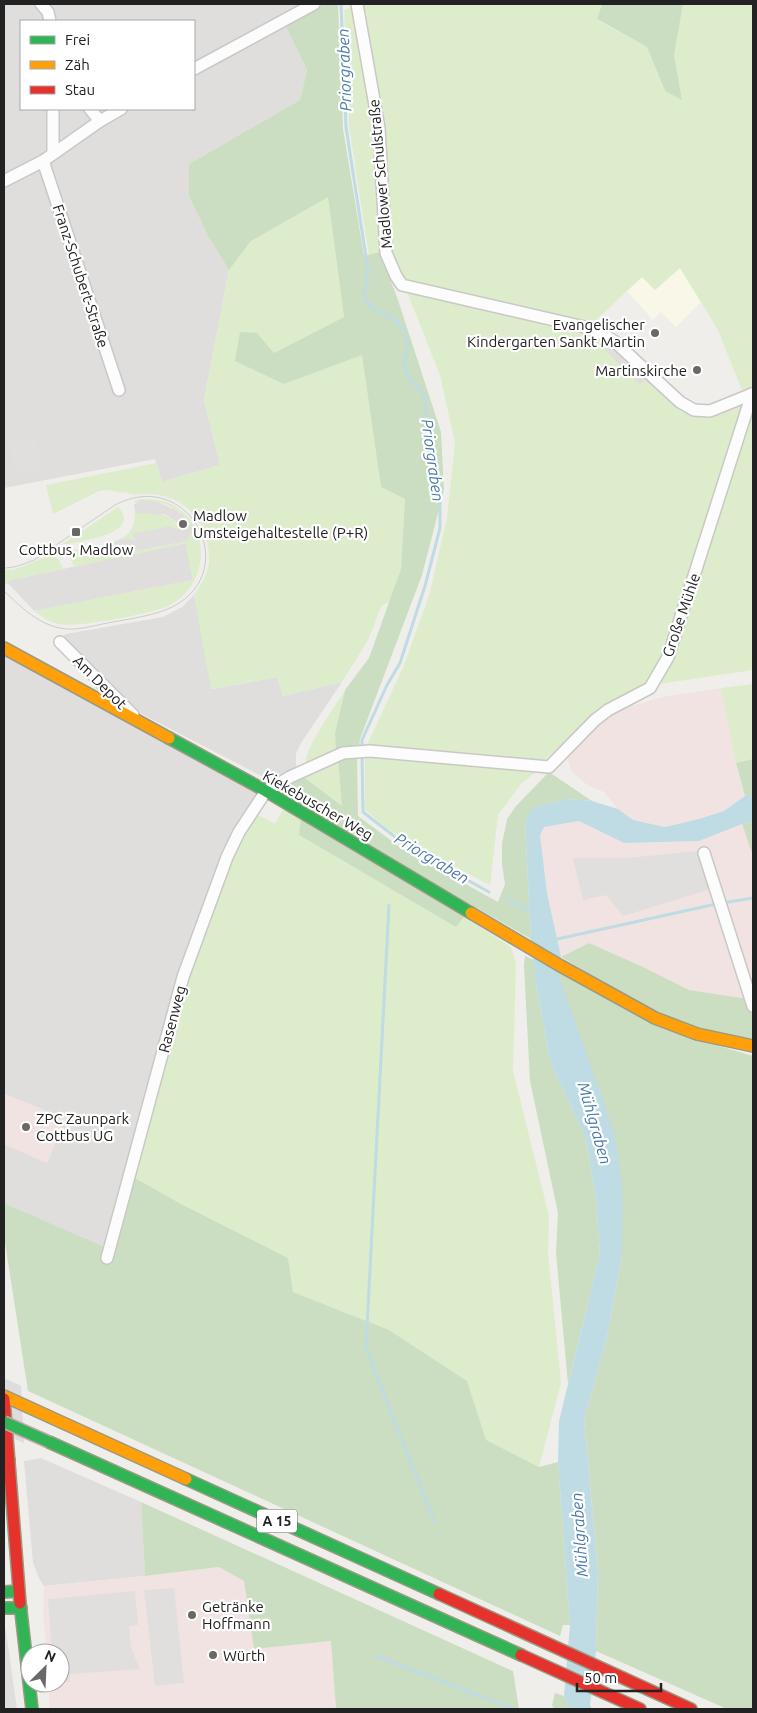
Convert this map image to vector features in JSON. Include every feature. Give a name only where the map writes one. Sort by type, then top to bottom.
[{"type":"main road","name":"Kiekebuscher Weg","points":[[4,648],[266,791],[559,964],[655,1018],[696,1034],[753,1046]]},
{"type":"main road","name":"A 15","points":[[4,1398],[691,1709]]},
{"type":"main road","points":[[4,1398],[6,1464],[32,1709]]},
{"type":"main road","name":"A 15","points":[[4,1422],[640,1709]]},
{"type":"main road","points":[[4,1592],[19,1591]]},
{"type":"main road","points":[[4,1608],[21,1608]]},
{"type":"street","points":[[41,4],[48,12],[50,20]]},
{"type":"street","points":[[195,68],[314,4]]},
{"type":"street","name":"Madlower Schulstraße","points":[[357,4],[379,128],[386,253],[402,285],[593,329],[614,341],[680,402],[694,410],[710,411],[752,394]]},
{"type":"street","points":[[53,110],[53,153]]},
{"type":"street","points":[[91,110],[100,121]]},
{"type":"street","points":[[4,180],[43,161],[100,121],[119,110]]},
{"type":"street","name":"Franz-Schubert-Straße","points":[[43,161],[119,390]]},
{"type":"street","name":"Große Mühle","points":[[266,791],[290,776],[343,753],[351,752],[370,751],[549,767],[595,720],[608,710],[650,688],[668,657],[752,394]]},
{"type":"street","name":"Am Depot","points":[[60,642],[140,722]]},
{"type":"street","name":"Rasenweg","points":[[108,1258],[183,977],[227,857],[239,832],[266,791]]},
{"type":"street","points":[[704,853],[753,1006]]},
{"type":"shaded area","points":[[4,4],[314,4],[314,11],[286,27],[307,70],[300,100],[189,164],[189,196],[208,236],[229,270],[204,400],[220,465],[162,482],[155,459],[4,488]]},
{"type":"shaded area","points":[[680,268],[701,302],[676,327],[661,312],[653,320],[627,291],[642,277],[655,290]]},
{"type":"shaded area","points":[[611,343],[646,379],[640,385],[606,351]]},
{"type":"shaded area","points":[[35,437],[42,470],[16,475],[9,443]]},
{"type":"shaded area","name":"Madlow Umsteigehaltestelle (P+R)","points":[[140,500],[157,502],[182,514],[193,530],[187,541],[135,551],[115,546],[113,542],[123,538],[136,540],[131,534],[171,526],[177,531],[179,528],[176,522],[163,514],[157,516],[148,513],[139,514],[135,511],[134,504],[137,504]]},
{"type":"shaded area","points":[[186,543],[193,580],[34,611],[6,581]]},
{"type":"shaded area","points":[[194,595],[212,689],[277,677],[283,696],[342,682],[301,743],[296,754],[296,768],[271,781],[140,713],[59,638],[66,634],[163,617],[182,607]]},
{"type":"shaded area","points":[[4,655],[260,793],[227,848],[105,1247],[4,1203],[4,1144],[46,1162],[66,1119],[4,1094]]},
{"type":"shaded area","points":[[721,688],[736,763],[745,796],[724,811],[665,827],[633,820],[618,809],[604,792],[589,786],[573,773],[566,756],[604,719],[628,707],[663,697]]},
{"type":"shaded area","points":[[579,821],[624,843],[699,841],[742,824],[753,856],[753,975],[748,976],[748,999],[689,990],[589,943],[561,957],[547,893],[540,835],[544,827]]},
{"type":"shaded area","points":[[697,851],[711,889],[623,916],[606,895],[583,900],[573,858],[627,858]]},
{"type":"shaded area","points":[[4,1094],[66,1119],[47,1163],[4,1144]]},
{"type":"shaded area","points":[[41,1458],[141,1502],[145,1576],[44,1586],[33,1563],[24,1461]]},
{"type":"shaded area","points":[[219,1567],[244,1581],[254,1649],[332,1641],[336,1709],[49,1709],[49,1693],[70,1693],[70,1643],[46,1643],[43,1616],[44,1586]]},
{"type":"shaded area","points":[[174,1588],[184,1683],[155,1686],[144,1590]]},
{"type":"shaded area","points":[[135,1591],[138,1625],[129,1626],[131,1648],[140,1669],[70,1674],[70,1643],[51,1643],[48,1599]]},
{"type":"shaded area","points":[[4,1628],[6,1631],[17,1709],[4,1709]]},
{"type":"green space","points":[[324,4],[338,4],[343,129],[364,256],[380,252],[398,300],[441,432],[444,490],[422,575],[360,739],[359,747],[336,753],[335,733],[345,690],[369,658],[401,569],[405,499],[381,487],[362,355],[284,384],[235,361],[240,332],[257,333],[274,353],[344,317],[328,197],[251,241],[229,270],[208,236],[189,196],[189,164],[300,100],[307,70],[286,27]]},
{"type":"green space","points":[[361,4],[602,4],[597,20],[647,47],[665,91],[682,99],[674,55],[683,4],[753,4],[753,388],[743,393],[718,330],[680,268],[655,290],[642,277],[592,324],[405,279],[398,272],[390,253],[389,178],[375,73]]},
{"type":"green space","points":[[602,4],[683,4],[674,55],[682,100],[665,91],[647,47],[597,19]]},
{"type":"green space","points":[[352,7],[378,148],[383,196],[380,252],[369,256],[349,126],[344,10]]},
{"type":"green space","points":[[328,196],[344,317],[274,353],[257,333],[284,384],[362,354],[381,487],[405,499],[401,569],[390,602],[382,605],[368,640],[342,682],[283,696],[277,677],[211,689],[194,595],[208,569],[209,550],[203,530],[192,513],[177,501],[162,496],[151,494],[134,495],[107,490],[99,491],[53,514],[46,485],[156,463],[162,482],[220,465],[204,400],[229,270],[251,241]]},
{"type":"green space","points":[[407,292],[589,333],[611,343],[682,410],[697,416],[716,415],[745,404],[663,658],[645,684],[602,709],[543,761],[366,747],[402,670],[429,596],[447,518],[455,443],[440,375]]},
{"type":"green space","points":[[753,400],[753,670],[659,684]]},
{"type":"green space","points":[[153,499],[175,506],[188,517],[195,527],[201,550],[200,562],[198,573],[183,595],[169,605],[154,611],[80,624],[58,624],[45,619],[34,611],[193,580],[185,543],[74,567],[67,551],[80,549],[85,551],[104,547],[107,543],[113,542],[115,546],[135,551],[187,541],[182,514],[165,504],[149,502],[136,504],[134,500]]},
{"type":"green space","points":[[118,507],[124,516],[122,524],[115,530],[92,539],[61,545]]},
{"type":"green space","points":[[135,511],[166,516],[173,520],[179,528],[177,532],[131,534],[136,541],[123,538],[133,526]]},
{"type":"green space","points":[[53,555],[59,560],[63,569],[11,580],[6,585],[4,584],[4,570],[11,570]]},
{"type":"green space","points":[[753,684],[753,759],[736,763],[721,688]]},
{"type":"green space","points":[[345,690],[335,733],[336,753],[306,765],[306,758],[314,739]]},
{"type":"green space","points":[[357,755],[358,816],[404,850],[498,902],[505,884],[502,844],[507,819],[516,806],[549,772],[592,801],[567,799],[533,808],[525,822],[531,939],[272,790],[302,776],[342,806],[338,759]]},
{"type":"green space","points":[[365,755],[538,770],[521,784],[498,815],[490,885],[410,844],[365,810]]},
{"type":"green space","points":[[338,759],[343,807],[302,776]]},
{"type":"green space","points":[[753,759],[753,796],[745,796],[736,763]]},
{"type":"green space","points":[[284,808],[301,817],[299,835],[456,927],[464,917],[511,947],[516,963],[513,1071],[549,1216],[548,1253],[561,1383],[539,1467],[485,1440],[467,1381],[389,1330],[293,1292],[288,1258],[181,1204],[135,1178],[162,1069],[188,976],[234,850],[258,815],[275,824]]},
{"type":"green space","points":[[301,817],[464,917],[456,927],[299,835]]},
{"type":"green space","points":[[753,822],[753,856],[742,824]]},
{"type":"green space","points":[[589,943],[689,990],[748,999],[753,1018],[753,1041],[667,1020],[561,957]]},
{"type":"green space","points":[[525,956],[534,960],[537,991],[551,1064],[585,1136],[596,1198],[600,1254],[568,1384],[556,1253],[558,1213],[530,1081]]},
{"type":"green space","points":[[557,971],[709,1043],[753,1056],[753,1709],[727,1709],[596,1651],[598,1571],[584,1420],[607,1337],[622,1255]]},
{"type":"green space","points":[[135,1178],[181,1204],[288,1258],[293,1292],[389,1330],[467,1381],[486,1440],[539,1467],[558,1462],[570,1625],[563,1625],[560,1636],[28,1391],[4,1236],[4,1203],[105,1247],[115,1249]]},
{"type":"green space","points":[[141,1502],[513,1671],[519,1709],[336,1709],[331,1641],[254,1649],[244,1581],[219,1567],[145,1576]]},
{"type":"green space","points":[[555,1693],[564,1696],[570,1709],[554,1709],[552,1705]]},
{"type":"water","name":"Mühlgraben","points":[[745,796],[753,796],[753,822],[742,824],[699,841],[624,843],[579,821],[544,827],[540,835],[547,893],[561,957],[557,971],[614,1131],[623,1193],[622,1255],[607,1337],[584,1420],[598,1571],[596,1651],[590,1705],[592,1709],[570,1709],[564,1696],[570,1625],[558,1462],[559,1421],[600,1254],[596,1198],[585,1136],[551,1064],[537,991],[531,939],[525,822],[532,808],[567,799],[592,801],[618,809],[633,820],[665,827],[724,811]]},
{"type":"pier","points":[[4,1378],[21,1386],[24,1443],[4,1434]]},
{"type":"waterway","name":"Priorgraben","points":[[341,4],[346,127],[368,270],[364,296],[373,309],[396,320],[405,331],[408,346],[404,362],[409,378],[423,393],[440,490],[440,528],[425,586],[400,663],[387,685],[362,740],[362,748]]},
{"type":"waterway","name":"Priorgraben","points":[[362,754],[363,812],[408,847],[489,892]]},
{"type":"waterway","points":[[553,940],[716,904],[753,898]]},
{"type":"waterway","name":"Priorgraben","points":[[506,899],[533,912]]},
{"type":"waterway","points":[[389,905],[366,1346],[435,1523]]},
{"type":"waterway","points":[[376,1656],[514,1709]]},
{"type":"tram line","points":[[4,568],[16,567],[34,560],[115,505],[142,497],[165,499],[185,511],[198,528],[205,549],[204,570],[193,591],[172,607],[143,616],[85,628],[64,629],[54,627],[36,618],[4,591]]},
{"type":"traffic: fast","points":[[169,738],[266,791],[471,913]]},
{"type":"traffic: fast","points":[[4,1422],[49,1442]]},
{"type":"traffic: fast","points":[[49,1442],[521,1655]]},
{"type":"traffic: fast","points":[[4,1467],[9,1460]]},
{"type":"traffic: fast","points":[[186,1479],[439,1594]]},
{"type":"traffic: fast","points":[[4,1592],[19,1591]]},
{"type":"traffic: fast","points":[[20,1603],[32,1709]]},
{"type":"traffic: fast","points":[[4,1608],[21,1608]]},
{"type":"traffic: slow","points":[[4,648],[169,738]]},
{"type":"traffic: slow","points":[[471,913],[559,965],[655,1018],[697,1034],[753,1046]]},
{"type":"traffic: slow","points":[[4,1396],[186,1479]]},
{"type":"traffic: jam","points":[[4,1399],[20,1603]]},
{"type":"traffic: jam","points":[[439,1594],[691,1709]]},
{"type":"traffic: jam","points":[[521,1655],[640,1709]]},
{"type":"place","name":"Evangelischer Kindergarten Sankt Martin","points":[[655,333]]},
{"type":"place","name":"Martinskirche","points":[[697,370]]},
{"type":"place","name":"Madlow Umsteigehaltestelle (P+R)","points":[[183,524]]},
{"type":"place","name":"Cottbus, Madlow","points":[[76,532]]},
{"type":"place","name":"ZPC Zaunpark Cottbus UG","points":[[26,1127]]},
{"type":"place","name":"Getränke Hoffmann","points":[[192,1615]]},
{"type":"place","name":"Würth","points":[[213,1655]]}]
